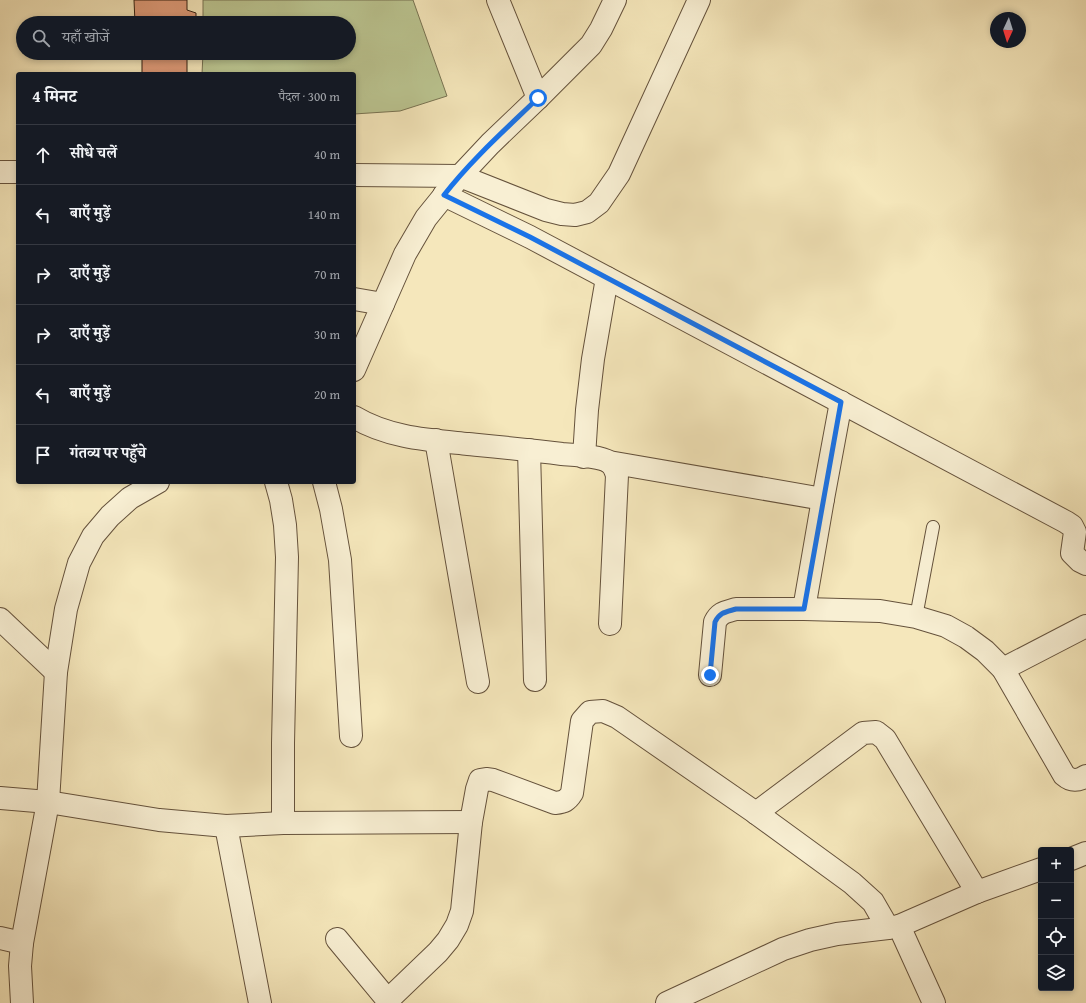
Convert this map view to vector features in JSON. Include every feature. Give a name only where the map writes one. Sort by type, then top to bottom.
[{"type":"street","points":[[498,0],[538,98]]},
{"type":"street","points":[[356,365],[405,254],[426,218],[460,176],[490,144],[591,45],[601,29],[615,0]]},
{"type":"street","points":[[356,175],[460,176],[546,210],[562,214],[575,215],[587,212],[599,203],[619,174],[698,0]]},
{"type":"street","points":[[0,172],[16,172]]},
{"type":"street","points":[[444,195],[530,237],[1066,522],[1072,526],[1075,532],[1072,553],[1080,561],[1086,564]]},
{"type":"street","points":[[584,457],[587,410],[593,359],[607,278]]},
{"type":"street","points":[[356,299],[383,304]]},
{"type":"street","points":[[804,609],[841,402]]},
{"type":"street","points":[[356,418],[379,430],[396,434],[436,440],[597,458],[609,462],[823,499]]},
{"type":"street","points":[[436,440],[478,682]]},
{"type":"street","points":[[529,450],[535,680]]},
{"type":"street","points":[[609,462],[614,467],[617,475],[610,624]]},
{"type":"street","points":[[22,1003],[20,966],[22,944],[48,802],[56,672],[66,609],[79,563],[92,536],[110,516],[130,498],[154,484]]},
{"type":"street","points":[[277,484],[281,500],[287,557],[283,743],[283,823]]},
{"type":"street","points":[[325,484],[331,509],[340,560],[351,736]]},
{"type":"street","points":[[710,675],[715,622],[718,616],[736,609],[880,611],[916,617],[946,626],[966,637],[985,651],[1003,670],[1064,775],[1068,779],[1073,780],[1078,780],[1086,776]]},
{"type":"street","points":[[0,619],[56,672]]},
{"type":"street","points":[[1003,670],[1086,626]]},
{"type":"street","points":[[337,939],[389,1002],[438,952],[448,940],[457,925],[462,911],[471,822],[480,780],[493,780],[554,803],[568,800],[572,793],[582,720],[590,712],[603,711],[617,717],[756,813],[864,893],[894,927],[934,1003]]},
{"type":"street","points":[[756,813],[863,733],[876,732],[885,739],[977,892]]},
{"type":"street","points":[[0,798],[48,802],[158,820],[226,826],[283,823],[471,822]]},
{"type":"street","points":[[226,826],[260,1003]]},
{"type":"street","points":[[1074,857],[1086,853]]},
{"type":"street","points":[[667,1003],[783,949],[810,940],[837,934],[894,927],[977,892],[1038,870]]},
{"type":"street","points":[[0,938],[22,944]]},
{"type":"lane","points":[[916,617],[933,527]]},
{"type":"green space","points":[[203,0],[413,0],[447,96],[400,111],[356,114],[356,72],[202,72],[203,60],[356,60],[356,16],[203,16]]},
{"type":"building","points":[[134,0],[187,0],[187,10],[196,13],[196,16],[135,16]]},
{"type":"building","points":[[142,60],[187,60],[187,72],[142,72]]},
{"type":"route","points":[[538,98],[490,144],[444,195],[530,237],[841,402],[804,609],[736,609],[718,616],[715,622],[710,675]]}]
